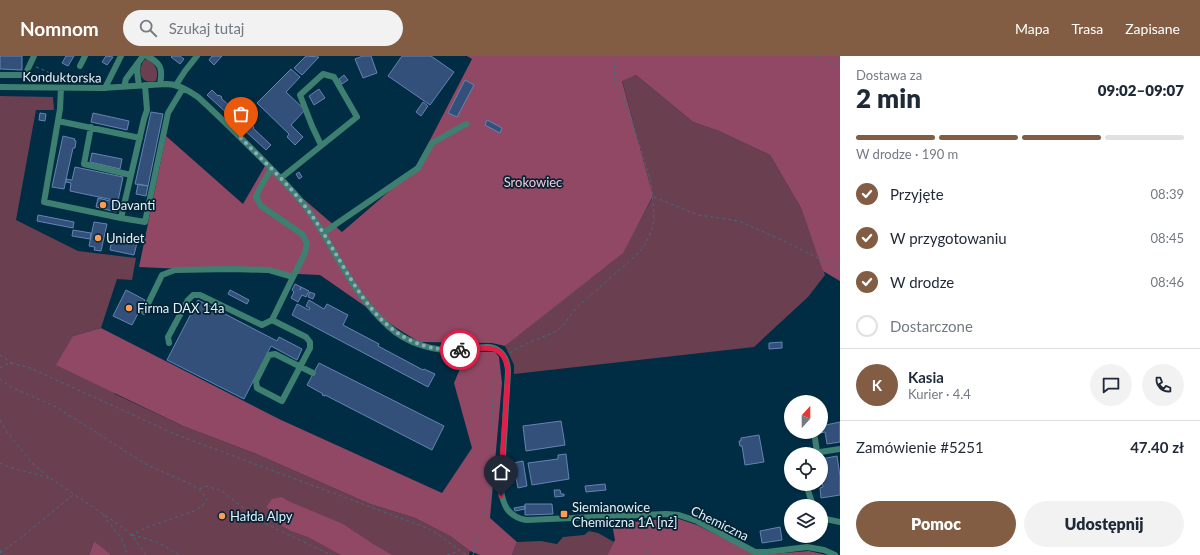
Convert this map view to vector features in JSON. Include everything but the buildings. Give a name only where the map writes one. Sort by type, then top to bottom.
[{"type":"street","points":[[0,75],[25,75],[34,56]]},
{"type":"street","points":[[80,66],[85,56]]},
{"type":"street","points":[[105,88],[121,56]]},
{"type":"street","points":[[124,87],[126,79],[143,56]]},
{"type":"street","points":[[147,56],[154,59],[161,68],[160,84]]},
{"type":"street","points":[[197,56],[176,85],[198,97],[281,178],[306,208],[324,233],[360,295],[380,319],[393,331],[418,345],[435,349],[449,350],[490,347],[505,357]]},
{"type":"street","points":[[121,218],[147,110],[142,85],[137,72],[138,63]]},
{"type":"street","points":[[281,178],[357,117],[334,77],[323,74],[300,95],[321,145]]},
{"type":"street","name":"Konduktorska","points":[[0,87],[105,88],[160,84],[176,85]]},
{"type":"street","points":[[62,88],[44,202],[145,222],[168,113],[183,88]]},
{"type":"street","points":[[58,121],[140,138]]},
{"type":"street","points":[[324,233],[418,168],[432,143],[466,124]]},
{"type":"street","points":[[92,128],[84,164],[131,174]]},
{"type":"street","points":[[169,343],[168,337],[188,300],[193,295],[200,295],[262,325],[272,320],[305,253],[307,243],[302,234],[261,206],[256,197],[271,169]]},
{"type":"street","points":[[144,312],[162,275],[175,270],[269,270],[293,277]]},
{"type":"street","points":[[272,320],[306,337],[310,342],[310,348],[300,366],[282,401],[257,388],[256,381],[269,355],[275,354],[300,366],[313,373]]},
{"type":"street","name":"Chemiczna","points":[[505,357],[508,372],[501,496],[505,506],[513,516],[526,520],[666,514],[688,518],[755,552],[807,547],[824,550],[835,555]]},
{"type":"street","points":[[828,451],[840,449]]},
{"type":"street","points":[[828,519],[840,522]]},
{"type":"path","points":[[505,357],[514,350],[555,332],[562,327],[576,308],[633,258],[642,248],[651,231],[654,214],[651,182],[629,112],[615,82],[614,70],[616,56]]},
{"type":"path","points":[[818,56],[840,68]]},
{"type":"path","points":[[33,66],[60,77],[92,81]]},
{"type":"path","points":[[653,196],[698,215],[739,221],[786,242],[840,269]]},
{"type":"path","points":[[0,355],[13,364]]},
{"type":"path","points":[[0,368],[9,364],[28,367],[177,435],[427,528],[448,540],[467,555]]},
{"type":"path","points":[[473,555],[490,492],[493,393],[496,376],[502,367],[508,366]]},
{"type":"path","points":[[0,379],[11,387],[56,407],[148,466],[199,489],[207,498],[202,506],[194,511],[148,527],[131,535]]},
{"type":"path","points":[[0,420],[7,432],[33,464],[52,480],[125,529],[146,555]]},
{"type":"path","points":[[0,464],[52,480]]},
{"type":"path","points":[[199,489],[206,486],[222,491],[260,521],[330,555]]},
{"type":"path","points":[[4,555],[0,552],[23,536],[74,494]]},
{"type":"path","points":[[103,514],[121,538],[128,555]]},
{"type":"path","points":[[644,515],[649,555]]},
{"type":"path","points":[[131,535],[158,542],[179,555]]},
{"type":"path","points":[[447,555],[460,551]]},
{"type":"shaded area","points":[[147,59],[153,63],[156,68],[156,81],[146,81],[141,76],[142,64],[144,60]]},
{"type":"shaded area","points":[[636,75],[693,122],[719,131],[770,155],[801,208],[825,275],[808,297],[754,347],[514,374],[514,365],[505,346],[622,253],[653,197],[622,80]]},
{"type":"shaded area","name":"Hałda Alpy","points":[[0,96],[53,97],[54,110],[36,110],[16,220],[78,251],[136,258],[132,280],[117,279],[101,328],[73,336],[115,394],[183,426],[254,453],[370,504],[415,518],[450,536],[470,551],[469,555],[110,555],[94,541],[89,555],[0,555]]},
{"type":"shaded area","points":[[589,531],[598,533],[614,542],[607,555],[512,555],[517,542],[541,541],[557,544],[563,537],[584,535]]},
{"type":"green space","name":"Srokowiec","points":[[467,56],[840,56],[840,281],[823,271],[801,208],[770,155],[719,131],[693,122],[636,75],[622,81],[653,196],[623,253],[505,346],[492,343],[419,342],[320,275],[139,267],[166,136],[243,204],[265,166],[342,232],[415,169],[472,59]]},
{"type":"green space","points":[[101,328],[279,419],[442,493],[472,448],[454,383],[467,352],[495,352],[499,357],[502,383],[490,518],[517,542],[512,555],[480,555],[470,551],[450,536],[415,518],[370,504],[254,453],[183,426],[56,365],[73,336]]},
{"type":"green space","points":[[282,497],[288,501],[343,524],[392,555],[341,555],[308,537],[291,531],[276,522],[270,514],[267,506],[272,499]]},
{"type":"green space","points":[[676,518],[697,525],[757,555],[607,555],[615,540],[612,524]]},
{"type":"green space","points":[[94,541],[110,554],[110,555],[89,555]]},
{"type":"green space","points":[[809,551],[826,555],[758,555]]},
{"type":"way so far","points":[[241,138],[281,178],[306,208],[324,233],[360,295],[380,319],[393,331],[418,345],[435,349],[460,350]]},
{"type":"place","name":"Davanti","points":[[103,205]]},
{"type":"place","name":"Unidet","points":[[98,238]]},
{"type":"place","name":"Firma DAX 14a","points":[[129,308]]},
{"type":"place","name":"Siemianowice Chemiczna 1A [nż]","points":[[564,514]]},
{"type":"place","name":"Hałda Alpy","points":[[222,516]]},
{"type":"route","points":[[460,350],[483,347],[494,348],[505,357],[508,366],[501,496]]}]
